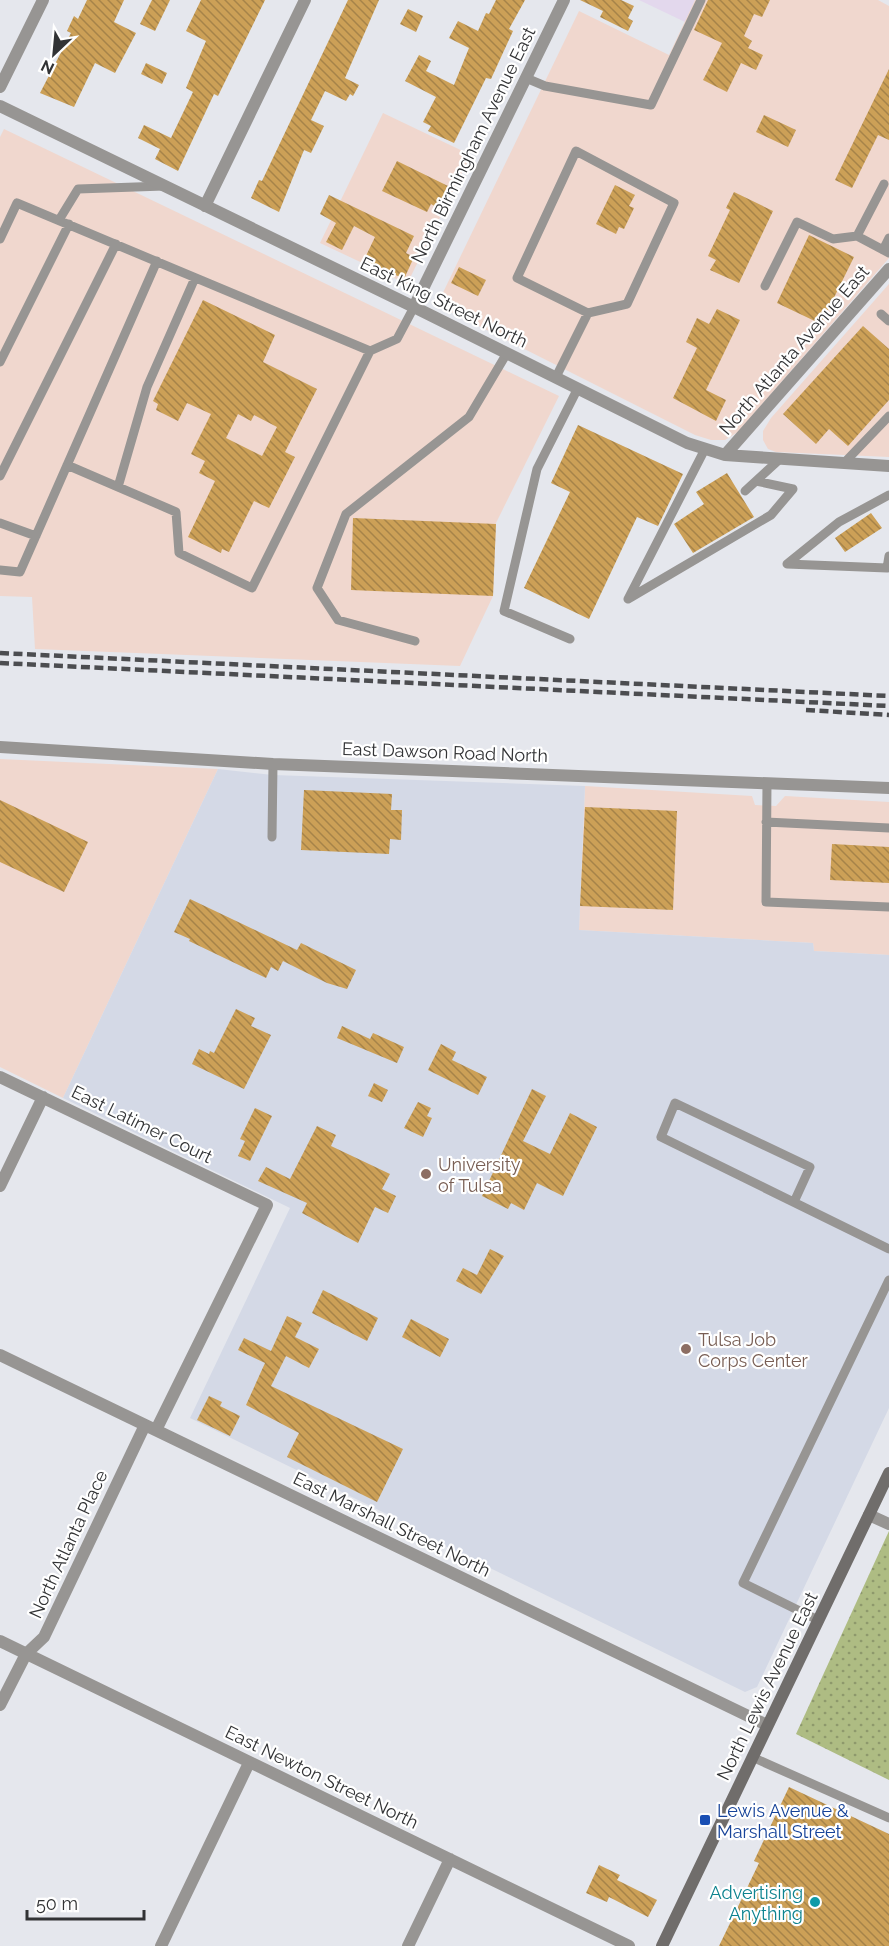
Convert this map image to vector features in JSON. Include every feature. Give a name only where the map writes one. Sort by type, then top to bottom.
[{"type":"main road","name":"North Lewis Avenue East","points":[[662,1946],[889,1473]]},
{"type":"street","points":[[0,87],[42,0]]},
{"type":"street","points":[[205,206],[304,0]]},
{"type":"street","name":"North Birmingham Avenue East","points":[[414,307],[564,0]]},
{"type":"street","name":"East King Street North","points":[[0,106],[414,307],[687,443],[725,455],[889,466]]},
{"type":"street","name":"North Atlanta Avenue East","points":[[725,455],[889,269]]},
{"type":"street","name":"East Dawson Road North","points":[[0,747],[273,764],[889,788]]},
{"type":"street","name":"East Latimer Court","points":[[0,1077],[267,1205]]},
{"type":"street","points":[[0,1186],[43,1097]]},
{"type":"street","name":"North Atlanta Place","points":[[0,1705],[26,1654],[44,1637],[267,1205]]},
{"type":"street","name":"East Marshall Street North","points":[[0,1355],[767,1725]]},
{"type":"street","points":[[869,1515],[889,1524]]},
{"type":"street","name":"East Newton Street North","points":[[0,1641],[629,1946]]},
{"type":"street","points":[[161,1946],[249,1763]]},
{"type":"street","points":[[408,1946],[450,1859]]},
{"type":"lane","points":[[526,78],[545,86],[651,105],[701,0]]},
{"type":"lane","points":[[576,151],[674,202],[627,304],[588,313],[517,278],[576,151]]},
{"type":"lane","points":[[858,236],[884,184]]},
{"type":"lane","points":[[0,362],[78,189],[164,186]]},
{"type":"lane","points":[[0,239],[17,203],[370,351]]},
{"type":"lane","points":[[765,286],[797,222],[833,239],[858,236],[886,251],[889,238]]},
{"type":"lane","points":[[0,476],[116,244]]},
{"type":"lane","points":[[0,570],[20,572],[157,261]]},
{"type":"lane","points":[[118,487],[147,387],[195,278]]},
{"type":"lane","points":[[68,465],[176,512],[179,553],[252,588],[370,351],[397,339],[414,307]]},
{"type":"lane","points":[[556,377],[588,313]]},
{"type":"lane","points":[[881,314],[889,321]]},
{"type":"lane","points":[[416,641],[338,620],[317,588],[346,514],[469,417],[507,353]]},
{"type":"lane","points":[[570,639],[504,611],[537,470],[578,388]]},
{"type":"lane","points":[[844,463],[889,416]]},
{"type":"lane","points":[[705,449],[628,599],[771,515],[793,489],[756,481]]},
{"type":"lane","points":[[745,491],[780,459]]},
{"type":"lane","points":[[889,495],[839,522],[787,564],[886,568],[889,556]]},
{"type":"lane","points":[[0,523],[36,536]]},
{"type":"lane","points":[[272,837],[273,764]]},
{"type":"lane","points":[[766,783],[766,902],[889,907]]},
{"type":"lane","points":[[766,822],[889,828]]},
{"type":"lane","points":[[794,1202],[810,1167],[675,1103],[661,1137],[889,1249]]},
{"type":"lane","points":[[818,1620],[743,1583],[889,1280]]},
{"type":"lane","points":[[752,1757],[889,1818]]},
{"type":"shaded area","points":[[639,0],[695,0],[685,22]]},
{"type":"shaded area","points":[[695,0],[878,0],[889,6],[889,258],[738,432],[725,440],[711,440],[695,435],[437,305],[579,11],[669,55]]},
{"type":"shaded area","points":[[383,113],[471,155],[407,284],[320,243]]},
{"type":"shaded area","points":[[4,129],[559,396],[496,523],[493,596],[460,666],[35,649],[32,597],[0,596],[0,137]]},
{"type":"shaded area","points":[[889,284],[889,457],[776,452],[768,449],[763,440],[763,431],[771,418]]},
{"type":"shaded area","points":[[0,759],[218,769],[63,1098],[0,1067]]},
{"type":"shaded area","points":[[218,769],[273,775],[585,786],[579,930],[813,943],[814,951],[889,955],[889,1408],[757,1687],[745,1692],[408,1528],[401,1521],[190,1418],[290,1208],[63,1098]]},
{"type":"shaded area","points":[[585,786],[752,796],[755,805],[776,806],[785,796],[889,802],[889,955],[814,951],[813,943],[579,930]]},
{"type":"green space","points":[[889,1531],[889,1780],[796,1734]]},
{"type":"building","points":[[87,0],[124,0],[114,22],[136,33],[115,73],[95,63],[74,107],[40,93],[71,33],[67,31],[74,16],[78,19]]},
{"type":"building","points":[[152,0],[170,0],[155,31],[140,24]]},
{"type":"building","points":[[201,0],[265,0],[218,96],[214,94],[178,171],[155,159],[160,149],[138,138],[144,125],[171,138],[193,92],[186,88],[206,41],[186,31]]},
{"type":"building","points":[[348,0],[379,0],[345,78],[359,85],[353,96],[350,94],[346,101],[325,91],[311,120],[324,126],[311,153],[304,150],[279,212],[251,198],[259,180],[262,181]]},
{"type":"building","points":[[496,0],[525,0],[509,29],[513,31],[491,79],[486,78],[454,143],[428,131],[431,126],[423,122],[436,97],[405,81],[419,55],[431,61],[426,71],[454,85],[469,48],[449,38],[458,21],[478,31],[486,13],[489,14]]},
{"type":"building","points":[[580,0],[621,0],[634,6],[628,18],[633,21],[628,31],[600,17],[603,11]]},
{"type":"building","points":[[708,0],[770,0],[762,17],[754,14],[744,36],[752,41],[748,48],[763,55],[756,70],[741,63],[727,92],[703,80],[722,43],[694,30]]},
{"type":"building","points":[[408,9],[423,16],[416,32],[400,24]]},
{"type":"building","points":[[146,63],[167,73],[162,84],[141,74]]},
{"type":"building","points":[[889,69],[889,140],[878,135],[852,188],[835,180]]},
{"type":"building","points":[[764,115],[796,130],[788,147],[756,132]]},
{"type":"building","points":[[397,161],[450,187],[440,209],[431,204],[427,212],[382,191]]},
{"type":"building","points":[[615,185],[635,195],[629,206],[634,208],[624,229],[619,227],[616,234],[596,224]]},
{"type":"building","points":[[734,192],[773,211],[739,283],[710,270],[716,260],[708,256],[730,210],[726,208]]},
{"type":"building","points":[[329,195],[414,236],[406,253],[414,257],[404,279],[364,260],[375,237],[354,226],[342,250],[326,242],[336,223],[320,214]]},
{"type":"building","points":[[809,235],[854,257],[821,324],[777,303]]},
{"type":"building","points":[[459,267],[486,280],[478,296],[451,283]]},
{"type":"building","points":[[203,300],[275,335],[263,362],[317,389],[285,452],[295,457],[269,508],[254,501],[229,552],[222,549],[221,553],[188,537],[215,481],[199,473],[205,461],[191,454],[211,414],[187,403],[178,421],[156,410],[158,404],[153,401]],"holes":[[[238,414],[251,421],[254,415],[277,427],[262,456],[226,438]]]},
{"type":"building","points":[[717,309],[740,320],[706,390],[726,400],[716,421],[673,398],[697,348],[686,342],[697,318],[709,324]]},
{"type":"building","points":[[863,326],[889,349],[889,400],[848,446],[829,429],[816,444],[783,414]]},
{"type":"building","points":[[578,425],[683,474],[658,526],[637,517],[589,619],[524,588],[570,492],[551,483]]},
{"type":"building","points":[[727,473],[754,517],[693,553],[674,524],[704,504],[696,492]]},
{"type":"building","points":[[871,513],[882,528],[845,552],[835,538]]},
{"type":"building","points":[[353,518],[496,524],[493,596],[351,590]]},
{"type":"building","points":[[304,790],[392,794],[391,810],[402,810],[401,840],[390,839],[389,854],[301,850]]},
{"type":"building","points":[[0,800],[88,842],[64,892],[0,862]]},
{"type":"building","points":[[585,807],[677,811],[673,910],[580,906]]},
{"type":"building","points":[[832,844],[889,847],[889,883],[830,880]]},
{"type":"building","points":[[190,899],[297,950],[301,943],[356,970],[347,989],[327,983],[283,961],[278,971],[271,967],[266,978],[189,941],[190,939],[174,932]]},
{"type":"building","points":[[236,1009],[255,1018],[251,1026],[271,1035],[244,1089],[192,1064],[199,1049],[209,1054],[210,1051],[214,1053]]},
{"type":"building","points":[[342,1026],[370,1039],[373,1033],[404,1047],[397,1063],[337,1038]]},
{"type":"building","points":[[441,1044],[456,1052],[452,1060],[487,1077],[478,1095],[428,1070]]},
{"type":"building","points":[[374,1083],[388,1090],[382,1102],[368,1096]]},
{"type":"building","points":[[532,1089],[546,1096],[523,1141],[550,1154],[570,1113],[597,1127],[563,1196],[537,1183],[524,1210],[511,1203],[508,1209],[482,1196]]},
{"type":"building","points":[[418,1102],[431,1108],[427,1116],[432,1118],[423,1137],[404,1128]]},
{"type":"building","points":[[255,1108],[272,1116],[250,1161],[238,1156],[245,1141],[240,1139]]},
{"type":"building","points":[[317,1126],[336,1135],[331,1146],[390,1174],[382,1189],[396,1196],[388,1213],[375,1207],[358,1243],[302,1213],[307,1203],[258,1181],[266,1167],[290,1179]]},
{"type":"building","points":[[490,1249],[504,1256],[481,1294],[456,1281],[463,1268],[477,1275]]},
{"type":"building","points":[[323,1290],[378,1318],[367,1341],[312,1313]]},
{"type":"building","points":[[287,1316],[302,1323],[295,1337],[319,1349],[309,1368],[286,1356],[271,1386],[403,1449],[377,1502],[287,1457],[299,1433],[246,1405],[265,1363],[238,1350],[244,1338],[271,1351]]},
{"type":"building","points":[[411,1319],[449,1339],[440,1357],[402,1337]]},
{"type":"building","points":[[209,1396],[222,1402],[220,1406],[240,1416],[230,1436],[197,1420]]},
{"type":"building","name":"Advertising Anything","points":[[789,1787],[889,1834],[889,1946],[719,1946],[759,1863],[754,1861]]},
{"type":"building","points":[[599,1865],[620,1875],[617,1880],[657,1900],[648,1917],[609,1897],[607,1902],[586,1893]]},
{"type":"railway","points":[[0,653],[889,696]]},
{"type":"railway","points":[[0,663],[889,706]]},
{"type":"railway","points":[[806,710],[889,715]]},
{"type":"place","name":"University of Tulsa","points":[[426,1174]]},
{"type":"place","name":"Tulsa Job Corps Center","points":[[686,1349]]},
{"type":"place","name":"Lewis Avenue & Marshall Street","points":[[705,1820]]},
{"type":"place","name":"Advertising Anything","points":[[815,1902]]}]
